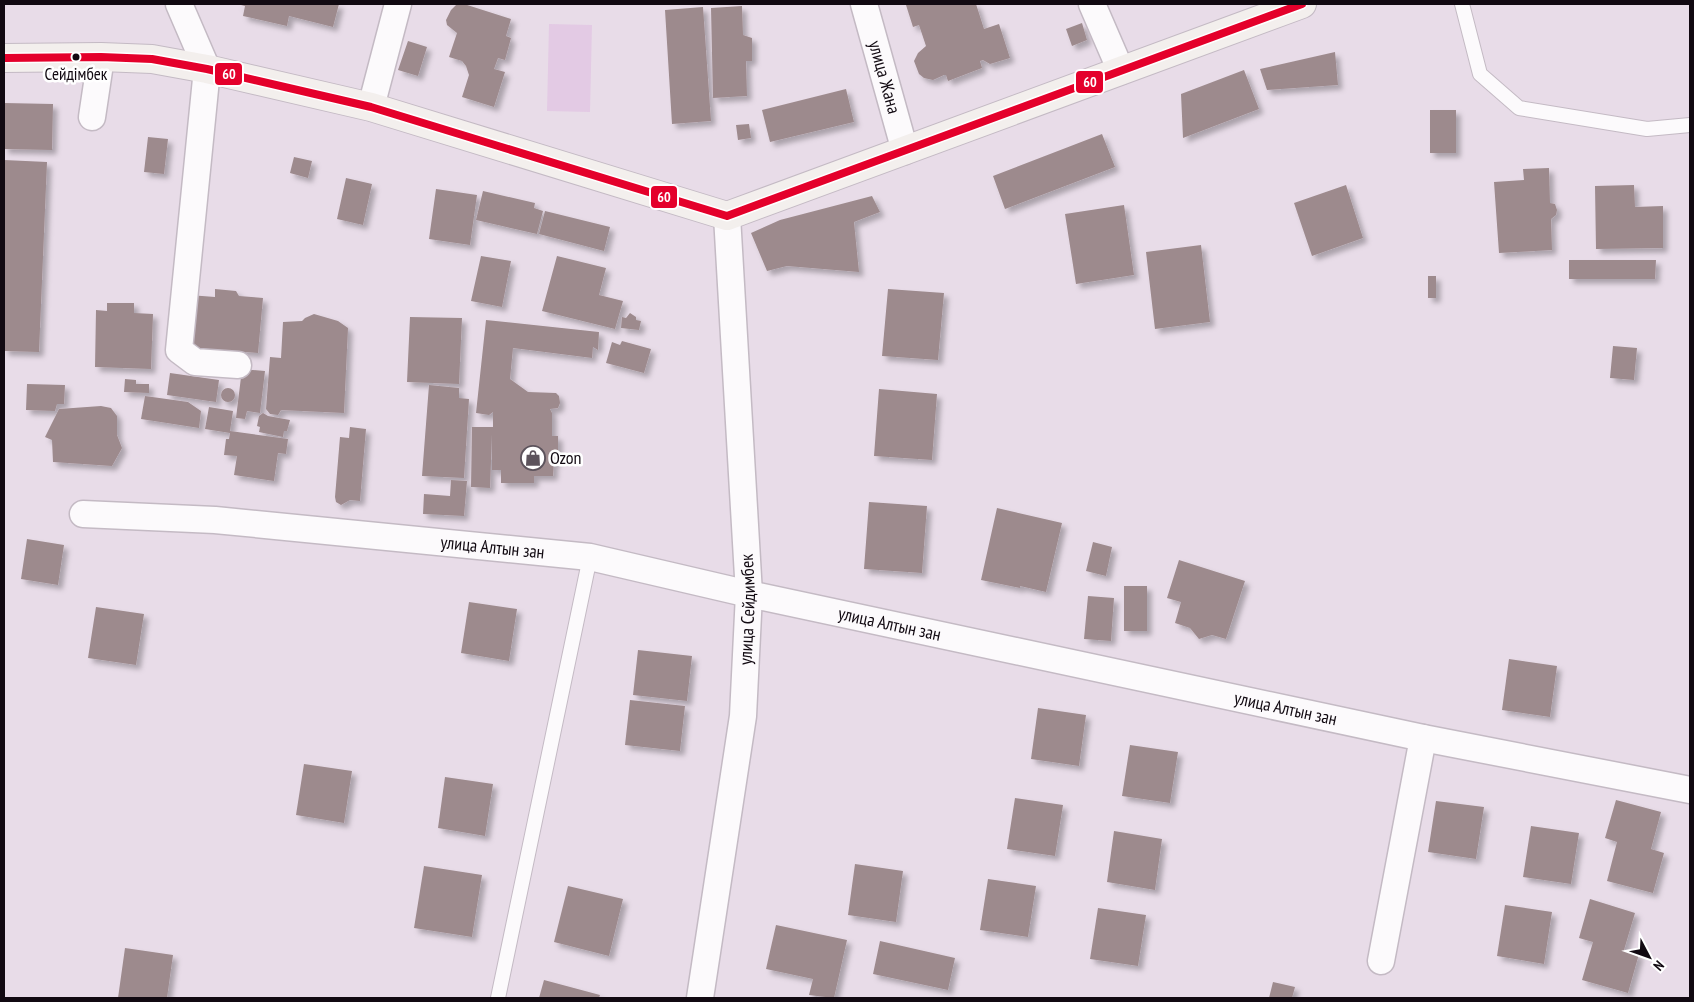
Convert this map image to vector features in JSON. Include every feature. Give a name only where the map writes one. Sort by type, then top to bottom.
[{"type":"street","points":[[179,4],[207,69],[179,350],[194,362],[238,365]]},
{"type":"street","points":[[371,107],[398,4]]},
{"type":"street","name":"улица Жана","points":[[864,4],[905,151]]},
{"type":"street","points":[[1092,4],[1121,70]]},
{"type":"street","points":[[4,58],[101,57],[152,59],[207,69],[371,107],[727,216],[1302,4]]},
{"type":"street","points":[[92,117],[101,57]]},
{"type":"street","name":"улица Сейдимбек","points":[[700,998],[743,716],[750,594],[727,216]]},
{"type":"street","name":"улица Алтын зан","points":[[83,514],[215,520],[590,557],[750,594],[1423,738],[1690,790]]},
{"type":"street","points":[[1381,961],[1423,738]]},
{"type":"lane","points":[[1462,4],[1480,74],[1519,108],[1647,129],[1690,125]]},
{"type":"lane","points":[[498,998],[590,557]]},
{"type":"shaded area","points":[[549,24],[592,25],[590,112],[547,111]]},
{"type":"building","points":[[237,4],[339,4],[333,27],[289,16],[287,26],[243,16],[245,6]]},
{"type":"building","points":[[457,4],[464,4],[511,19],[506,36],[511,38],[505,60],[498,58],[494,69],[505,72],[494,107],[462,97],[469,75],[462,61],[449,57],[457,33],[447,25],[446,20],[451,10]]},
{"type":"building","points":[[976,4],[984,29],[999,24],[1010,58],[990,64],[983,60],[980,61],[982,68],[948,81],[946,75],[933,80],[924,78],[919,74],[914,61],[918,53],[926,46],[919,25],[913,27],[906,5]]},
{"type":"building","points":[[742,6],[743,35],[752,38],[752,61],[746,61],[747,96],[713,98],[711,8]]},
{"type":"building","points":[[703,7],[711,121],[672,124],[665,10]]},
{"type":"building","points":[[1082,23],[1087,40],[1072,46],[1066,29]]},
{"type":"building","points":[[408,41],[427,47],[418,76],[398,70]]},
{"type":"building","points":[[1335,52],[1338,85],[1267,90],[1260,69]]},
{"type":"building","points":[[1244,70],[1259,109],[1183,138],[1181,94]]},
{"type":"building","points":[[846,89],[854,122],[770,142],[762,110]]},
{"type":"building","points":[[4,103],[53,104],[52,150],[4,149]]},
{"type":"building","points":[[1430,110],[1456,110],[1456,153],[1430,153]]},
{"type":"building","points":[[749,124],[751,138],[738,140],[736,125]]},
{"type":"building","points":[[1102,134],[1115,167],[1005,209],[993,176]]},
{"type":"building","points":[[148,137],[168,139],[164,174],[144,172]]},
{"type":"building","points":[[294,157],[312,161],[308,178],[290,173]]},
{"type":"building","points":[[4,160],[47,162],[39,352],[4,351]]},
{"type":"building","points":[[1549,168],[1550,203],[1555,204],[1557,210],[1556,215],[1551,219],[1552,250],[1499,253],[1494,182],[1524,180],[1523,169]]},
{"type":"building","points":[[346,178],[372,184],[363,225],[337,219]]},
{"type":"building","points":[[1346,185],[1363,238],[1312,256],[1294,203]]},
{"type":"building","points":[[1634,185],[1635,207],[1663,206],[1663,248],[1596,249],[1595,186]]},
{"type":"building","points":[[436,189],[477,195],[470,245],[429,239]]},
{"type":"building","points":[[483,191],[535,203],[534,208],[543,211],[537,234],[476,220]]},
{"type":"building","points":[[872,196],[880,212],[854,222],[859,272],[787,266],[767,271],[751,233],[780,220]]},
{"type":"building","points":[[1124,205],[1134,275],[1076,284],[1065,214]]},
{"type":"building","points":[[545,211],[610,227],[604,251],[539,234]]},
{"type":"building","points":[[1201,245],[1210,322],[1155,329],[1146,252]]},
{"type":"building","points":[[481,256],[511,261],[502,307],[471,301]]},
{"type":"building","points":[[557,256],[606,268],[599,295],[623,301],[615,329],[542,311]]},
{"type":"building","points":[[1569,260],[1656,260],[1655,279],[1569,279]]},
{"type":"building","points":[[1428,276],[1436,276],[1436,298],[1428,298]]},
{"type":"building","points":[[215,289],[236,291],[239,296],[263,298],[258,353],[185,347],[189,295],[215,297]]},
{"type":"building","points":[[888,289],[944,293],[938,360],[882,356]]},
{"type":"building","points":[[107,303],[134,303],[134,313],[153,314],[151,369],[95,367],[96,310],[107,311]]},
{"type":"building","points":[[630,313],[636,317],[636,320],[641,321],[639,330],[621,328],[622,317],[626,318]]},
{"type":"building","points":[[314,314],[338,321],[348,328],[344,413],[281,410],[278,415],[270,414],[266,409],[270,357],[281,358],[283,322],[302,321]]},
{"type":"building","points":[[410,317],[462,318],[459,384],[407,382]]},
{"type":"building","points":[[486,320],[599,332],[598,350],[593,347],[592,358],[513,348],[510,379],[528,392],[556,393],[559,396],[560,403],[558,408],[550,409],[552,413],[552,436],[558,436],[558,461],[554,461],[553,476],[534,476],[534,483],[501,483],[501,470],[492,470],[492,434],[490,488],[471,487],[472,427],[493,427],[493,412],[489,415],[476,413]]},
{"type":"building","points":[[622,341],[651,349],[644,373],[606,363],[612,342],[620,345]]},
{"type":"building","points":[[1613,346],[1637,348],[1634,380],[1610,378]]},
{"type":"building","points":[[242,369],[265,371],[260,413],[247,411],[245,419],[236,418]]},
{"type":"building","points":[[170,373],[219,380],[216,402],[167,395]]},
{"type":"building","points":[[125,379],[136,380],[136,384],[149,384],[149,393],[124,392]]},
{"type":"building","points":[[27,384],[65,385],[64,404],[57,404],[55,411],[26,410]]},
{"type":"building","points":[[429,385],[459,388],[459,398],[469,399],[464,478],[422,476]]},
{"type":"building","points":[[225,388],[231,388],[235,395],[231,402],[225,402],[221,398],[221,392]]},
{"type":"building","points":[[879,389],[937,394],[932,460],[874,456]]},
{"type":"building","points":[[145,396],[188,402],[201,411],[199,428],[141,419]]},
{"type":"building","points":[[101,406],[111,408],[117,416],[117,435],[122,448],[112,466],[53,462],[52,440],[45,437],[59,409]]},
{"type":"building","points":[[209,407],[233,411],[230,431],[288,439],[286,454],[278,453],[274,481],[234,475],[237,456],[224,455],[226,439],[229,439],[230,433],[205,429]]},
{"type":"building","points":[[263,413],[268,416],[290,420],[283,437],[259,432],[260,427],[257,426],[259,416]]},
{"type":"building","points":[[350,427],[366,429],[360,501],[350,500],[341,505],[336,502],[335,497],[340,437],[349,438]]},
{"type":"building","points":[[451,480],[467,481],[464,516],[423,514],[424,494],[450,496]]},
{"type":"building","points":[[869,502],[927,506],[922,573],[864,569]]},
{"type":"building","points":[[997,508],[1062,523],[1046,592],[981,580]]},
{"type":"building","points":[[27,539],[64,545],[58,585],[21,579]]},
{"type":"building","points":[[1093,542],[1112,547],[1106,576],[1086,571]]},
{"type":"building","points":[[1179,560],[1245,581],[1226,639],[1212,635],[1199,639],[1190,628],[1175,623],[1181,602],[1167,598]]},
{"type":"building","points":[[1124,586],[1147,586],[1147,631],[1124,631]]},
{"type":"building","points":[[1088,596],[1114,598],[1111,641],[1084,639]]},
{"type":"building","points":[[469,602],[517,609],[509,661],[461,653]]},
{"type":"building","points":[[96,607],[144,614],[136,665],[88,658]]},
{"type":"building","points":[[638,650],[692,656],[687,701],[633,695]]},
{"type":"building","points":[[1509,659],[1557,666],[1550,717],[1502,710]]},
{"type":"building","points":[[630,700],[685,706],[680,751],[625,745]]},
{"type":"building","points":[[1038,708],[1086,715],[1079,766],[1031,759]]},
{"type":"building","points":[[1130,745],[1178,752],[1170,803],[1122,796]]},
{"type":"building","points":[[304,764],[352,771],[344,823],[296,815]]},
{"type":"building","points":[[445,777],[493,784],[485,836],[438,828]]},
{"type":"building","points":[[1015,798],[1063,805],[1055,856],[1007,849]]},
{"type":"building","points":[[1616,800],[1661,812],[1651,849],[1664,853],[1653,893],[1607,881],[1617,842],[1605,838]]},
{"type":"building","points":[[1436,801],[1484,807],[1476,859],[1428,852]]},
{"type":"building","points":[[1531,826],[1579,833],[1571,884],[1523,877]]},
{"type":"building","points":[[1114,831],[1162,839],[1155,890],[1107,882]]},
{"type":"building","points":[[855,864],[903,871],[896,922],[848,915]]},
{"type":"building","points":[[424,866],[482,875],[472,937],[414,928]]},
{"type":"building","points":[[988,879],[1036,886],[1028,937],[980,930]]},
{"type":"building","points":[[568,886],[623,899],[609,956],[554,942]]},
{"type":"building","points":[[1590,899],[1635,913],[1624,950],[1639,954],[1628,993],[1582,980],[1593,942],[1579,938]]},
{"type":"building","points":[[1505,905],[1552,912],[1544,964],[1497,956]]},
{"type":"building","points":[[1098,908],[1146,915],[1138,966],[1090,959]]},
{"type":"building","points":[[776,925],[847,940],[834,998],[809,995],[813,979],[766,969]]},
{"type":"building","points":[[880,941],[955,958],[948,990],[873,974]]},
{"type":"building","points":[[125,948],[173,955],[167,998],[118,998]]},
{"type":"building","points":[[544,980],[600,995],[599,998],[539,998]]},
{"type":"building","points":[[1273,982],[1295,987],[1292,998],[1269,998]]},
{"type":"transit line","name":"60","points":[[4,58],[101,57],[152,59],[207,69],[371,107],[727,216],[1302,4]]},
{"type":"place","name":"Сейдімбек","points":[[76,57]]},
{"type":"place","name":"Ozon","points":[[533,458]]}]
